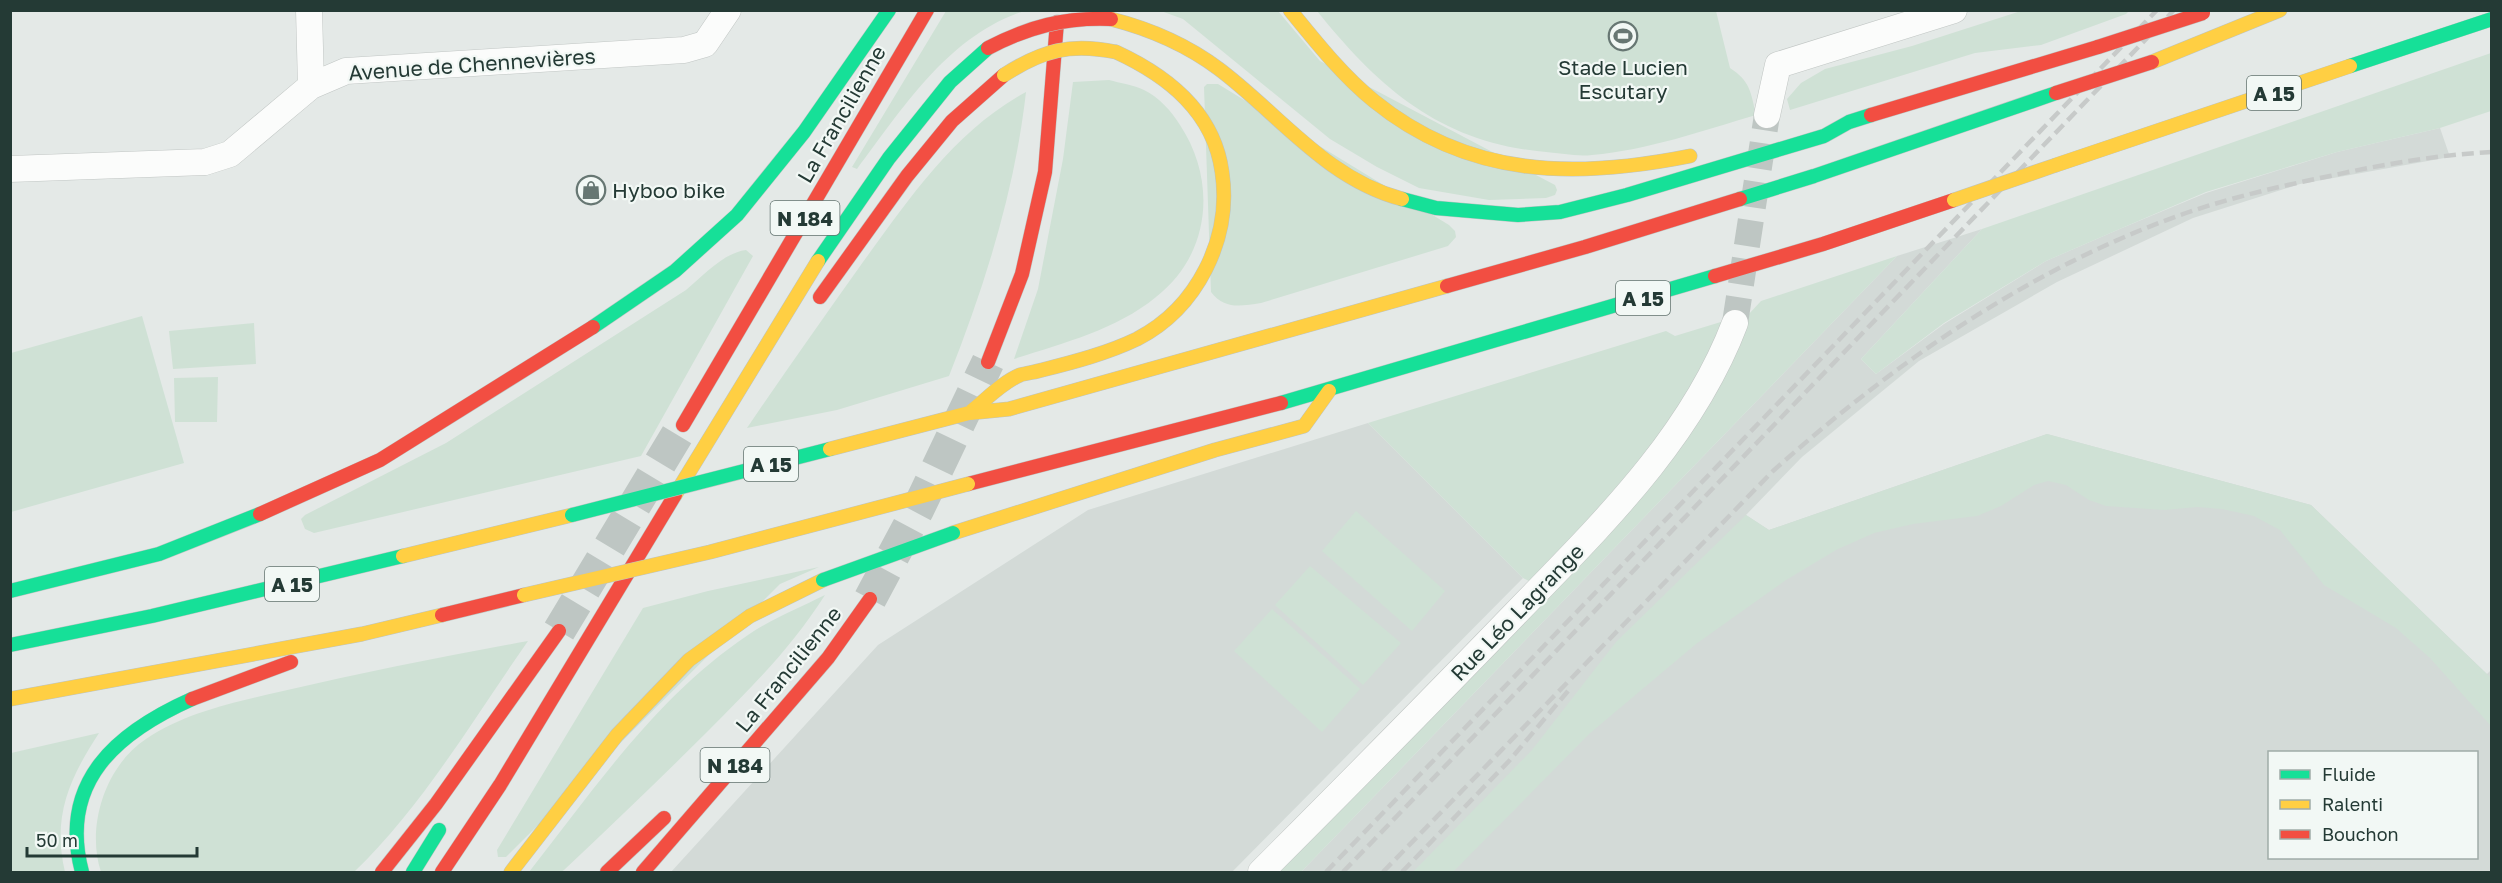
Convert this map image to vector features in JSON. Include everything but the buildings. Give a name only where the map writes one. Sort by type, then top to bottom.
[{"type":"highway","points":[[10,591],[159,554],[262,513],[380,460],[594,326],[675,271],[737,215],[804,132],[889,10]]},
{"type":"highway","name":"La Francilienne","points":[[683,425],[927,10]]},
{"type":"highway","points":[[988,362],[1022,274],[1045,172],[1058,10]]},
{"type":"highway","points":[[1290,10],[1344,72],[1380,107],[1416,130],[1470,155],[1515,166],[1565,172],[1632,168],[1706,152]]},
{"type":"highway","points":[[442,873],[500,785],[818,260],[903,141],[950,82],[988,48],[1023,30],[1045,22],[1085,17],[1111,19],[1137,26],[1188,48],[1220,70],[1316,154],[1379,193],[1436,208],[1518,215],[1560,212],[1627,195],[1824,136],[1849,122],[2218,10]]},
{"type":"highway","name":"A 15","points":[[10,645],[86,631],[345,572],[969,413],[1009,409],[1585,247],[1814,176],[2152,62],[2280,10]]},
{"type":"highway","name":"A 15","points":[[10,699],[362,634],[710,552],[1329,391],[1823,244],[2492,19]]},
{"type":"highway","points":[[810,314],[828,285],[914,167],[952,121],[1004,75],[1027,59],[1067,47],[1093,47],[1116,52],[1149,68],[1187,98],[1205,122],[1223,169],[1225,201],[1219,240],[1208,271],[1178,311],[1146,335],[1111,350],[1017,377],[969,413]]},
{"type":"highway","points":[[1818,120],[1849,122]]},
{"type":"highway","points":[[511,873],[617,735],[689,660],[750,616],[823,580],[953,533],[1215,450],[1304,426],[1329,391]]},
{"type":"highway","points":[[700,493],[718,463]]},
{"type":"highway","points":[[645,584],[670,543]]},
{"type":"highway","name":"La Francilienne","points":[[643,873],[828,658],[870,599]]},
{"type":"highway","points":[[382,873],[436,804],[559,631],[463,791]]},
{"type":"highway","points":[[82,873],[78,851],[78,816],[88,782],[107,753],[133,729],[170,709],[362,634]]},
{"type":"highway","points":[[710,773],[828,658]]},
{"type":"highway","points":[[607,873],[677,806]]},
{"type":"highway","points":[[413,873],[444,821]]},
{"type":"street","points":[[309,10],[311,86]]},
{"type":"street","name":"Avenue de Chennevières","points":[[10,169],[205,162],[230,154],[311,86],[345,70],[684,50],[705,45],[728,10]]},
{"type":"street","points":[[1767,115],[1778,65],[1954,10]]},
{"type":"street","name":"Rue Léo Lagrange","points":[[1261,873],[1426,706],[1620,504],[1674,436],[1723,354],[1735,323]]},
{"type":"shaded area","points":[[2440,128],[2450,157],[2300,184],[2193,218],[2057,282],[1919,361],[1802,457],[1746,515],[1769,530],[2047,434],[2311,505],[2487,674],[2491,670],[2491,872],[1301,872],[1897,256],[1982,229],[1861,359],[1876,374],[1944,324],[2046,261],[2206,193],[2337,152]]},
{"type":"shaded area","points":[[1368,423],[1523,578],[1232,872],[671,872],[878,645],[1088,510]]},
{"type":"green space","points":[[2024,10],[2129,11],[2041,45],[1975,53],[1790,110],[1787,99],[1801,83],[1825,69],[1912,46]]},
{"type":"green space","points":[[946,11],[1024,11],[997,22],[950,56],[910,99],[857,169],[852,167]]},
{"type":"green space","points":[[1161,11],[1278,11],[1320,61],[1555,185],[1557,190],[1555,195],[1546,198],[1489,200],[1419,188],[1377,167],[1330,139],[1183,19]]},
{"type":"green space","points":[[1317,11],[1716,11],[1730,68],[1742,78],[1749,88],[1756,115],[1675,139],[1613,153],[1575,155],[1509,147],[1475,137],[1444,124],[1389,88],[1365,65]]},
{"type":"green space","points":[[2491,53],[2491,111],[2440,128],[2337,152],[2206,192],[2046,261],[1944,323],[1876,374],[1861,359],[1982,229]]},
{"type":"green space","points":[[1109,80],[1136,87],[1155,96],[1180,125],[1192,147],[1200,169],[1203,193],[1198,238],[1188,260],[1174,280],[1140,308],[1106,327],[1014,359],[1038,289],[1063,159],[1073,82]]},
{"type":"green space","points":[[1207,84],[1218,84],[1449,225],[1455,231],[1456,237],[1448,246],[1261,303],[1240,306],[1222,302],[1211,292],[1204,87]]},
{"type":"green space","points":[[1026,92],[1014,165],[997,237],[975,307],[949,376],[837,410],[747,428],[916,190],[955,146],[977,126]]},
{"type":"green space","points":[[746,250],[753,256],[641,456],[314,533],[305,529],[301,519],[305,515],[446,443],[686,290],[721,260]]},
{"type":"green space","points":[[1897,256],[1301,872],[1273,872],[1731,363],[1748,315],[1761,301]]},
{"type":"green space","points":[[142,316],[184,463],[11,512],[11,353]]},
{"type":"green space","points":[[1724,321],[1695,381],[1645,456],[1607,502],[1529,581],[1523,578],[1368,423],[1666,331],[1675,336]]},
{"type":"green space","points":[[254,323],[256,364],[173,369],[169,331]]},
{"type":"green space","points":[[218,377],[217,422],[175,422],[174,378]]},
{"type":"green space","points":[[2047,434],[2311,505],[2491,678],[2491,726],[2430,658],[2396,628],[2324,585],[2280,530],[2254,516],[2222,509],[2197,507],[2164,510],[2106,506],[2089,500],[2066,485],[2048,481],[2034,485],[2001,506],[1977,516],[1913,524],[1874,533],[1836,550],[1786,580],[1696,644],[1589,734],[1453,872],[1413,872],[1532,750],[1616,642],[1746,515],[1769,530]]},
{"type":"green space","points":[[1356,511],[1445,591],[1412,631],[1322,551]]},
{"type":"green space","points":[[1310,566],[1401,643],[1363,685],[1275,605]]},
{"type":"green space","points":[[819,567],[780,584],[506,857],[498,857],[497,850],[643,608],[708,591]]},
{"type":"green space","points":[[825,595],[799,632],[756,682],[673,766],[564,870],[561,872],[529,872],[629,745],[685,686],[715,659],[757,629]]},
{"type":"green space","points":[[1272,609],[1360,689],[1322,732],[1234,651]]},
{"type":"green space","points":[[528,641],[425,791],[379,847],[354,872],[101,872],[96,836],[102,799],[120,765],[146,739],[161,730],[195,715],[247,699],[436,658]]},
{"type":"green space","points":[[99,733],[79,766],[66,799],[61,834],[61,852],[65,872],[11,872],[11,753]]},
{"type":"tunnel","points":[[1735,323],[1767,115]]},
{"type":"tunnel","points":[[870,599],[918,509],[988,362]]},
{"type":"tunnel","points":[[559,631],[683,425]]},
{"type":"railway","points":[[1326,872],[2157,10]]},
{"type":"railway","points":[[1343,872],[2174,10]]},
{"type":"railway","points":[[1383,872],[1773,471],[1867,393],[1916,356],[1967,322],[2073,261],[2129,235],[2204,207],[2275,188],[2370,168],[2431,158],[2492,152]]},
{"type":"railway","points":[[1402,872],[1509,761],[1568,691]]},
{"type":"traffic: fast","points":[[593,327],[675,271],[737,215],[804,132],[889,10]]},
{"type":"traffic: fast","points":[[2350,66],[2492,19]]},
{"type":"traffic: fast","points":[[818,261],[889,158],[950,82],[988,48]]},
{"type":"traffic: fast","points":[[1740,199],[2056,93]]},
{"type":"traffic: fast","points":[[1402,199],[1436,208],[1518,215],[1560,212],[1627,195],[1824,136],[1849,122],[1871,115]]},
{"type":"traffic: fast","points":[[1281,403],[1715,276]]},
{"type":"traffic: fast","points":[[572,515],[830,449]]},
{"type":"traffic: fast","points":[[10,591],[159,554],[260,514]]},
{"type":"traffic: fast","points":[[823,580],[953,533]]},
{"type":"traffic: fast","points":[[10,645],[152,616],[403,556]]},
{"type":"traffic: fast","points":[[82,872],[77,840],[79,811],[87,786],[100,764],[118,744],[140,727],[192,699]]},
{"type":"traffic: fast","points":[[413,872],[439,830]]},
{"type":"traffic: slow","points":[[1290,10],[1330,58],[1362,91],[1410,126],[1447,145],[1485,158],[1524,166],[1565,169],[1605,168],[1690,156]]},
{"type":"traffic: slow","points":[[2152,62],[2280,10]]},
{"type":"traffic: slow","points":[[1111,19],[1154,33],[1194,52],[1241,87],[1327,161],[1350,177],[1375,190],[1402,199]]},
{"type":"traffic: slow","points":[[1004,75],[1044,54],[1057,51],[1085,48],[1116,52]]},
{"type":"traffic: slow","points":[[969,413],[1013,378],[1103,353],[1137,339],[1158,326],[1177,309],[1193,290],[1206,269],[1215,246],[1224,197],[1222,172],[1209,131],[1186,98],[1153,72],[1116,52]]},
{"type":"traffic: slow","points":[[2056,165],[2350,66]]},
{"type":"traffic: slow","points":[[1954,200],[2056,165]]},
{"type":"traffic: slow","points":[[675,495],[818,261]]},
{"type":"traffic: slow","points":[[969,413],[1009,409],[1447,286]]},
{"type":"traffic: slow","points":[[953,533],[1215,450],[1304,426],[1329,391]]},
{"type":"traffic: slow","points":[[830,449],[969,413]]},
{"type":"traffic: slow","points":[[524,595],[710,552],[968,484]]},
{"type":"traffic: slow","points":[[403,556],[572,515]]},
{"type":"traffic: slow","points":[[511,872],[617,735],[689,660],[750,616],[823,580]]},
{"type":"traffic: slow","points":[[10,699],[362,634],[442,615]]},
{"type":"traffic: jam","points":[[683,425],[927,10]]},
{"type":"traffic: jam","points":[[2098,47],[2203,13]]},
{"type":"traffic: jam","points":[[988,48],[1018,34],[1047,25],[1078,20],[1111,19]]},
{"type":"traffic: jam","points":[[988,362],[1022,274],[1045,172],[1057,22]]},
{"type":"traffic: jam","points":[[1871,115],[2098,47]]},
{"type":"traffic: jam","points":[[2056,93],[2152,62]]},
{"type":"traffic: jam","points":[[820,297],[907,176],[952,121],[1004,75]]},
{"type":"traffic: jam","points":[[1447,286],[1585,247],[1740,199]]},
{"type":"traffic: jam","points":[[1715,276],[1823,244],[1954,200]]},
{"type":"traffic: jam","points":[[260,514],[380,460],[593,327]]},
{"type":"traffic: jam","points":[[968,484],[1281,403]]},
{"type":"traffic: jam","points":[[442,872],[500,785],[675,495]]},
{"type":"traffic: jam","points":[[442,615],[524,595]]},
{"type":"traffic: jam","points":[[643,872],[828,658],[870,599]]},
{"type":"traffic: jam","points":[[382,872],[436,804],[559,631]]},
{"type":"traffic: jam","points":[[192,699],[291,662]]},
{"type":"traffic: jam","points":[[607,872],[664,818]]},
{"type":"place","name":"Stade Lucien Escutary","points":[[1623,36]]},
{"type":"place","name":"Hyboo bike","points":[[591,190]]}]
